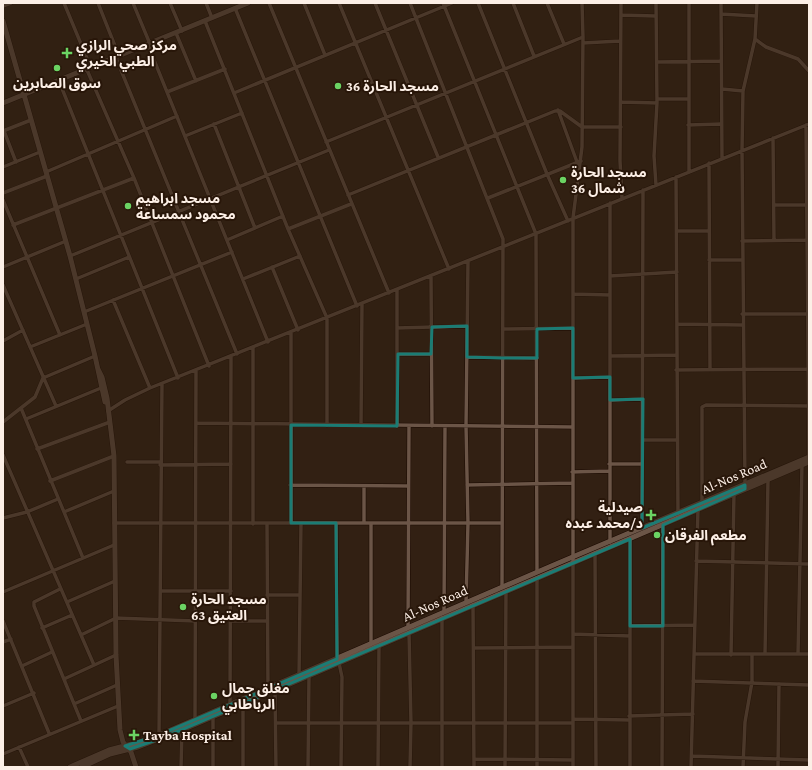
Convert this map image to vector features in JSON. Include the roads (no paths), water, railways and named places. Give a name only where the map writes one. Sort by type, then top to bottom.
[{"type":"main road","points":[[3,103],[176,34],[241,4],[248,3]]},
{"type":"main road","points":[[3,21],[5,34],[66,241],[95,356],[101,388],[108,410]]},
{"type":"main road","points":[[98,369],[104,386],[114,456],[116,655],[120,730],[136,767]]},
{"type":"main road","name":"Al-Nos Road","points":[[572,560],[595,553],[630,539],[734,494],[745,487],[809,458]]},
{"type":"main road","name":"Al-Nos Road","points":[[70,767],[109,750],[127,748],[298,676],[379,646],[444,612],[537,575],[702,502],[768,480],[809,462]]},
{"type":"main road","name":"Al-Nos Road","points":[[82,767],[110,754],[182,730],[309,676],[371,644],[442,618],[473,605],[504,589]]},
{"type":"street","points":[[3,6],[11,3]]},
{"type":"street","points":[[64,3],[172,277],[209,366]]},
{"type":"street","points":[[98,3],[118,57],[237,354]]},
{"type":"street","points":[[133,3],[184,136],[268,342]]},
{"type":"street","points":[[170,3],[182,31]]},
{"type":"street","points":[[206,3],[212,18]]},
{"type":"street","points":[[269,3],[389,293]]},
{"type":"street","points":[[304,3],[325,55]]},
{"type":"street","points":[[339,3],[448,269]]},
{"type":"street","points":[[375,3],[438,157]]},
{"type":"street","points":[[410,3],[502,234],[504,246],[501,523],[506,648],[505,767]]},
{"type":"street","points":[[234,93],[444,5],[452,3]]},
{"type":"street","points":[[478,3],[546,174],[568,221]]},
{"type":"street","points":[[513,3],[534,56]]},
{"type":"street","points":[[547,3],[564,44]]},
{"type":"street","points":[[573,767],[573,218],[582,127],[582,3]]},
{"type":"street","points":[[621,3],[622,199]]},
{"type":"street","points":[[656,3],[657,101],[654,156],[656,185]]},
{"type":"street","points":[[689,3],[689,171]]},
{"type":"street","points":[[721,3],[722,89],[720,124],[722,158]]},
{"type":"street","points":[[745,487],[742,324],[742,150],[744,91],[755,40],[757,3]]},
{"type":"street","points":[[444,5],[536,234],[538,426],[536,484],[538,647],[537,767]]},
{"type":"street","points":[[235,8],[297,163],[357,306]]},
{"type":"street","points":[[721,14],[756,16]]},
{"type":"street","points":[[621,15],[656,16]]},
{"type":"street","points":[[205,21],[288,229],[327,318],[327,425]]},
{"type":"street","points":[[176,34],[196,81]]},
{"type":"street","points":[[326,142],[583,37]]},
{"type":"street","points":[[755,40],[798,59],[809,71]]},
{"type":"street","points":[[583,43],[620,41]]},
{"type":"street","points":[[657,62],[721,61]]},
{"type":"street","points":[[167,92],[225,69]]},
{"type":"street","points":[[59,81],[178,378]]},
{"type":"street","points":[[722,89],[744,91]]},
{"type":"street","points":[[622,102],[689,99]]},
{"type":"street","points":[[558,110],[582,127],[621,127]]},
{"type":"street","points":[[348,195],[496,133],[558,110]]},
{"type":"street","points":[[558,110],[579,162]]},
{"type":"street","points":[[184,136],[242,112]]},
{"type":"street","points":[[3,193],[88,154],[177,116]]},
{"type":"street","points":[[16,162],[3,131],[31,120]]},
{"type":"street","points":[[214,124],[255,228]]},
{"type":"street","points":[[688,125],[720,124]]},
{"type":"street","points":[[108,410],[150,388],[209,366],[689,171],[808,125],[807,369],[809,458]]},
{"type":"street","points":[[773,138],[774,240]]},
{"type":"street","points":[[70,256],[120,234],[330,150]]},
{"type":"street","points":[[3,167],[40,152]]},
{"type":"street","points":[[488,198],[579,162]]},
{"type":"street","points":[[709,163],[710,370]]},
{"type":"street","points":[[676,177],[678,272],[676,370],[678,513]]},
{"type":"street","points":[[13,225],[134,178]]},
{"type":"street","points":[[642,528],[643,190]]},
{"type":"street","points":[[3,200],[60,335]]},
{"type":"street","points":[[610,203],[610,542]]},
{"type":"street","points":[[288,229],[351,204]]},
{"type":"street","points":[[774,204],[808,205]]},
{"type":"street","points":[[227,240],[283,216]]},
{"type":"street","points":[[677,231],[709,231]]},
{"type":"street","points":[[742,240],[807,240]]},
{"type":"street","points":[[3,267],[66,241]]},
{"type":"street","points":[[84,312],[232,252]]},
{"type":"street","points":[[243,279],[300,256]]},
{"type":"street","points":[[76,279],[129,257]]},
{"type":"street","points":[[709,260],[742,260]]},
{"type":"street","points":[[466,603],[468,523],[466,326],[468,261]]},
{"type":"street","points":[[272,267],[298,330]]},
{"type":"street","points":[[610,276],[678,272]]},
{"type":"street","points":[[431,276],[432,426]]},
{"type":"street","points":[[3,285],[56,406]]},
{"type":"street","points":[[397,290],[397,426]]},
{"type":"street","points":[[573,294],[610,295]]},
{"type":"street","points":[[113,300],[150,388]]},
{"type":"street","points":[[361,425],[362,304]]},
{"type":"street","points":[[742,314],[807,311]]},
{"type":"street","points":[[30,347],[87,324]]},
{"type":"street","points":[[677,324],[742,324]]},
{"type":"street","points":[[397,328],[466,326]]},
{"type":"street","points":[[503,329],[573,328]]},
{"type":"street","points":[[3,341],[22,330]]},
{"type":"street","points":[[291,333],[291,523]]},
{"type":"street","points":[[253,348],[253,524]]},
{"type":"street","points":[[398,354],[432,354]]},
{"type":"street","points":[[3,422],[37,394],[43,378],[95,356]]},
{"type":"street","points":[[610,356],[677,356]]},
{"type":"street","points":[[230,704],[231,357]]},
{"type":"street","points":[[467,357],[537,358]]},
{"type":"street","points":[[676,370],[743,371],[807,369]]},
{"type":"street","points":[[195,720],[196,371]]},
{"type":"street","points":[[573,378],[610,377]]},
{"type":"street","points":[[160,735],[160,464],[162,384]]},
{"type":"street","points":[[26,419],[101,388]]},
{"type":"street","points":[[610,400],[643,399]]},
{"type":"street","points":[[702,502],[702,408],[706,405],[808,406]]},
{"type":"street","points":[[21,408],[83,558]]},
{"type":"street","points":[[37,449],[110,422]]},
{"type":"street","points":[[196,423],[253,425],[573,427]]},
{"type":"street","points":[[409,426],[408,523],[411,723],[410,767]]},
{"type":"street","points":[[444,612],[445,426]]},
{"type":"street","points":[[643,440],[677,440]]},
{"type":"street","points":[[3,455],[94,665]]},
{"type":"street","points":[[50,481],[114,456]]},
{"type":"street","points":[[127,462],[196,465],[231,464]]},
{"type":"street","points":[[609,464],[642,464]]},
{"type":"street","points":[[798,654],[802,466]]},
{"type":"street","points":[[572,472],[610,471]]},
{"type":"street","points":[[765,654],[768,480]]},
{"type":"street","points":[[467,485],[572,483]]},
{"type":"street","points":[[290,485],[408,486]]},
{"type":"street","points":[[364,486],[364,523]]},
{"type":"street","points":[[64,512],[114,491]]},
{"type":"street","points":[[731,655],[734,562],[734,494]]},
{"type":"street","points":[[3,518],[27,512],[58,498]]},
{"type":"street","points":[[691,767],[698,509]]},
{"type":"street","points":[[114,523],[501,523]]},
{"type":"street","points":[[267,523],[268,689]]},
{"type":"street","points":[[298,676],[301,523]]},
{"type":"street","points":[[336,523],[338,661],[342,677],[341,767]]},
{"type":"street","points":[[371,523],[371,644]]},
{"type":"street","points":[[662,767],[663,524]]},
{"type":"street","points":[[630,539],[630,767]]},
{"type":"street","points":[[3,592],[114,545]]},
{"type":"street","points":[[595,553],[596,767]]},
{"type":"street","points":[[696,561],[809,564]]},
{"type":"street","points":[[67,602],[115,581]]},
{"type":"street","points":[[60,589],[34,602],[34,606],[81,721]]},
{"type":"street","points":[[161,591],[230,591]]},
{"type":"street","points":[[267,595],[300,595]]},
{"type":"street","points":[[473,605],[474,767]]},
{"type":"street","points":[[42,628],[72,615]]},
{"type":"street","points":[[81,635],[116,618],[195,622]]},
{"type":"street","points":[[442,618],[442,767]]},
{"type":"street","points":[[3,621],[34,693],[49,733]]},
{"type":"street","points":[[230,621],[267,621]]},
{"type":"street","points":[[630,626],[695,625]]},
{"type":"street","points":[[573,634],[630,636]]},
{"type":"street","points":[[3,642],[11,638]]},
{"type":"street","points":[[378,767],[379,646]]},
{"type":"street","points":[[474,648],[573,647]]},
{"type":"street","points":[[22,666],[52,652]]},
{"type":"street","points":[[694,654],[809,654]]},
{"type":"street","points":[[64,679],[116,655]]},
{"type":"street","points":[[743,767],[747,700],[752,682],[752,655]]},
{"type":"street","points":[[308,767],[309,676]]},
{"type":"street","points":[[693,681],[809,685]]},
{"type":"street","points":[[778,684],[778,767]]},
{"type":"street","points":[[74,704],[117,685]]},
{"type":"street","points":[[276,690],[276,767]]},
{"type":"street","points":[[3,706],[34,693]]},
{"type":"street","points":[[243,704],[243,767]]},
{"type":"street","points":[[3,754],[49,733],[118,706]]},
{"type":"street","points":[[276,723],[442,722],[537,724],[693,714]]},
{"type":"street","points":[[212,767],[213,716]]},
{"type":"street","points":[[181,767],[182,730]]},
{"type":"street","points":[[19,747],[28,767]]},
{"type":"street","points":[[692,756],[809,760]]},
{"type":"street","points":[[474,759],[573,760]]},
{"type":"place","name":"مركز صحي الرازي الطبي الخيري","points":[[67,53]]},
{"type":"place","name":"سوق الصابرين","points":[[57,68]]},
{"type":"place","name":"مسجد الحارة 36","points":[[338,86]]},
{"type":"place","name":"مسجد الحارة 36 شمال","points":[[563,180]]},
{"type":"place","name":"مسجد ابراهيم محمود سمساعة","points":[[128,206]]},
{"type":"place","name":"صيدلية د/محمد عبده","points":[[651,515]]},
{"type":"place","name":"مطعم الفرقان","points":[[657,535]]},
{"type":"place","name":"مسجد الحارة 63 العتيق","points":[[183,607]]},
{"type":"place","name":"مغلق جمال الرباطابي","points":[[214,696]]},
{"type":"place","name":"Tayba Hospital","points":[[134,735]]}]
